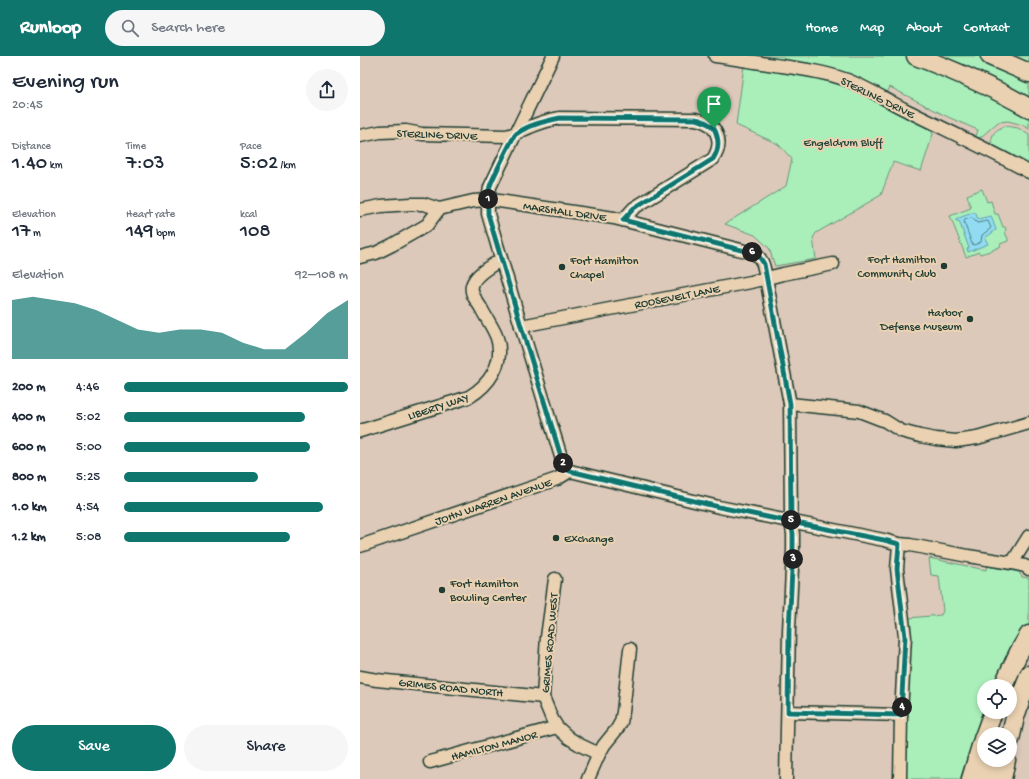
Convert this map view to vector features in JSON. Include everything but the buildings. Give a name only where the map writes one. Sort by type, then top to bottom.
[{"type":"highway","points":[[916,56],[948,68],[1002,93],[1029,108]]},
{"type":"highway","points":[[990,56],[1029,73]]},
{"type":"highway","points":[[1006,679],[1029,635]]},
{"type":"highway","points":[[1017,688],[1029,657]]},
{"type":"highway","points":[[1013,727],[1029,675]]},
{"type":"highway","points":[[971,779],[977,759]]},
{"type":"highway","points":[[986,779],[989,767]]},
{"type":"highway","points":[[1002,779],[1005,767]]},
{"type":"street","points":[[553,56],[490,187],[488,214],[565,468],[570,471],[719,507],[899,544],[1028,567]]},
{"type":"street","name":"STERLING DRIVE","points":[[715,56],[811,71],[846,80],[941,128],[995,153],[1029,172]]},
{"type":"street","name":"STERLING DRIVE","points":[[360,136],[380,132],[406,131],[422,134],[497,136],[515,134],[546,121],[560,118],[695,119],[702,120],[714,128],[717,135],[718,147],[713,159],[634,208],[623,220]]},
{"type":"street","name":"MARSHALL DRIVE","points":[[360,210],[381,206],[410,204],[424,204],[439,209],[473,201],[488,200],[623,220],[758,255],[764,264],[766,278]]},
{"type":"street","points":[[360,257],[376,253],[427,225],[439,209]]},
{"type":"street","name":"LIBERTY WAY","points":[[360,431],[469,397],[486,383],[495,371],[499,349],[497,339],[492,328],[472,293],[472,285],[477,277],[485,270],[501,260]]},
{"type":"street","name":"ROOSEVELT LANE","points":[[521,326],[833,264]]},
{"type":"street","points":[[766,278],[790,404],[791,522],[793,549],[789,630],[786,779]]},
{"type":"street","points":[[790,404],[860,411],[885,421],[901,431],[920,436],[956,441],[977,438],[1029,423]]},
{"type":"street","name":"JOHN WARREN AVENUE","points":[[360,546],[552,481],[570,471]]},
{"type":"street","points":[[1012,563],[1029,536]]},
{"type":"street","points":[[899,544],[897,569],[905,637],[901,715],[900,779]]},
{"type":"street","name":"GRIMES ROAD WEST","points":[[555,579],[547,637],[543,696],[552,719],[557,727],[569,738],[599,754]]},
{"type":"street","points":[[588,779],[604,745],[618,729],[621,722],[630,648]]},
{"type":"street","name":"GRIMES ROAD NORTH","points":[[360,677],[377,680],[543,696]]},
{"type":"street","points":[[788,712],[901,715]]},
{"type":"street","name":"HAMILTON MANOR","points":[[430,762],[557,727]]},
{"type":"green space","points":[[744,56],[1029,56],[1029,129],[1023,125],[1008,121],[998,122],[981,137],[975,139],[978,130],[948,117],[890,87],[886,95]]},
{"type":"green space","name":"Engeldrum Bluff","points":[[744,66],[832,80],[854,87],[929,127],[933,134],[921,171],[893,162],[881,195],[816,233],[813,238],[816,259],[775,266],[769,248],[755,235],[725,224],[786,186],[792,159],[778,144],[736,125]]},
{"type":"green space","points":[[1005,126],[1018,128],[1029,135],[1029,167],[996,150],[991,144],[992,137],[995,132]]},
{"type":"green space","points":[[982,189],[987,202],[991,201],[995,214],[998,214],[1003,227],[1006,229],[1005,232],[1008,241],[1000,244],[1001,246],[993,250],[980,254],[979,252],[966,257],[950,216],[971,208],[967,195]]},
{"type":"green space","points":[[929,558],[986,570],[987,566],[1019,572],[1022,577],[1029,578],[1029,628],[1000,679],[977,679],[977,719],[980,719],[960,779],[906,779],[909,618],[941,615],[943,611],[939,576],[931,575]]},
{"type":"water","points":[[975,212],[978,219],[991,216],[996,230],[985,238],[988,244],[968,252],[967,249],[969,248],[959,221],[956,221],[956,219]]},
{"type":"place","name":"Fort Hamilton Community Club","points":[[944,266]]},
{"type":"place","name":"Fort Hamilton Chapel","points":[[562,267]]},
{"type":"place","name":"Harbor Defense Museum","points":[[970,319]]},
{"type":"place","name":"Exchange","points":[[556,538]]},
{"type":"place","name":"Fort Hamilton Bowling Center","points":[[442,590]]},
{"type":"route","points":[[714,128],[702,120],[695,119],[560,118],[546,121],[515,134],[490,187],[488,214],[562,460],[565,468],[570,471],[719,507],[791,522],[793,549],[789,630],[788,712],[901,715],[905,637],[897,569],[899,544],[791,522],[790,404],[764,264],[758,255],[753,253],[623,220],[634,208],[713,159],[718,147],[717,135],[714,128]]}]
